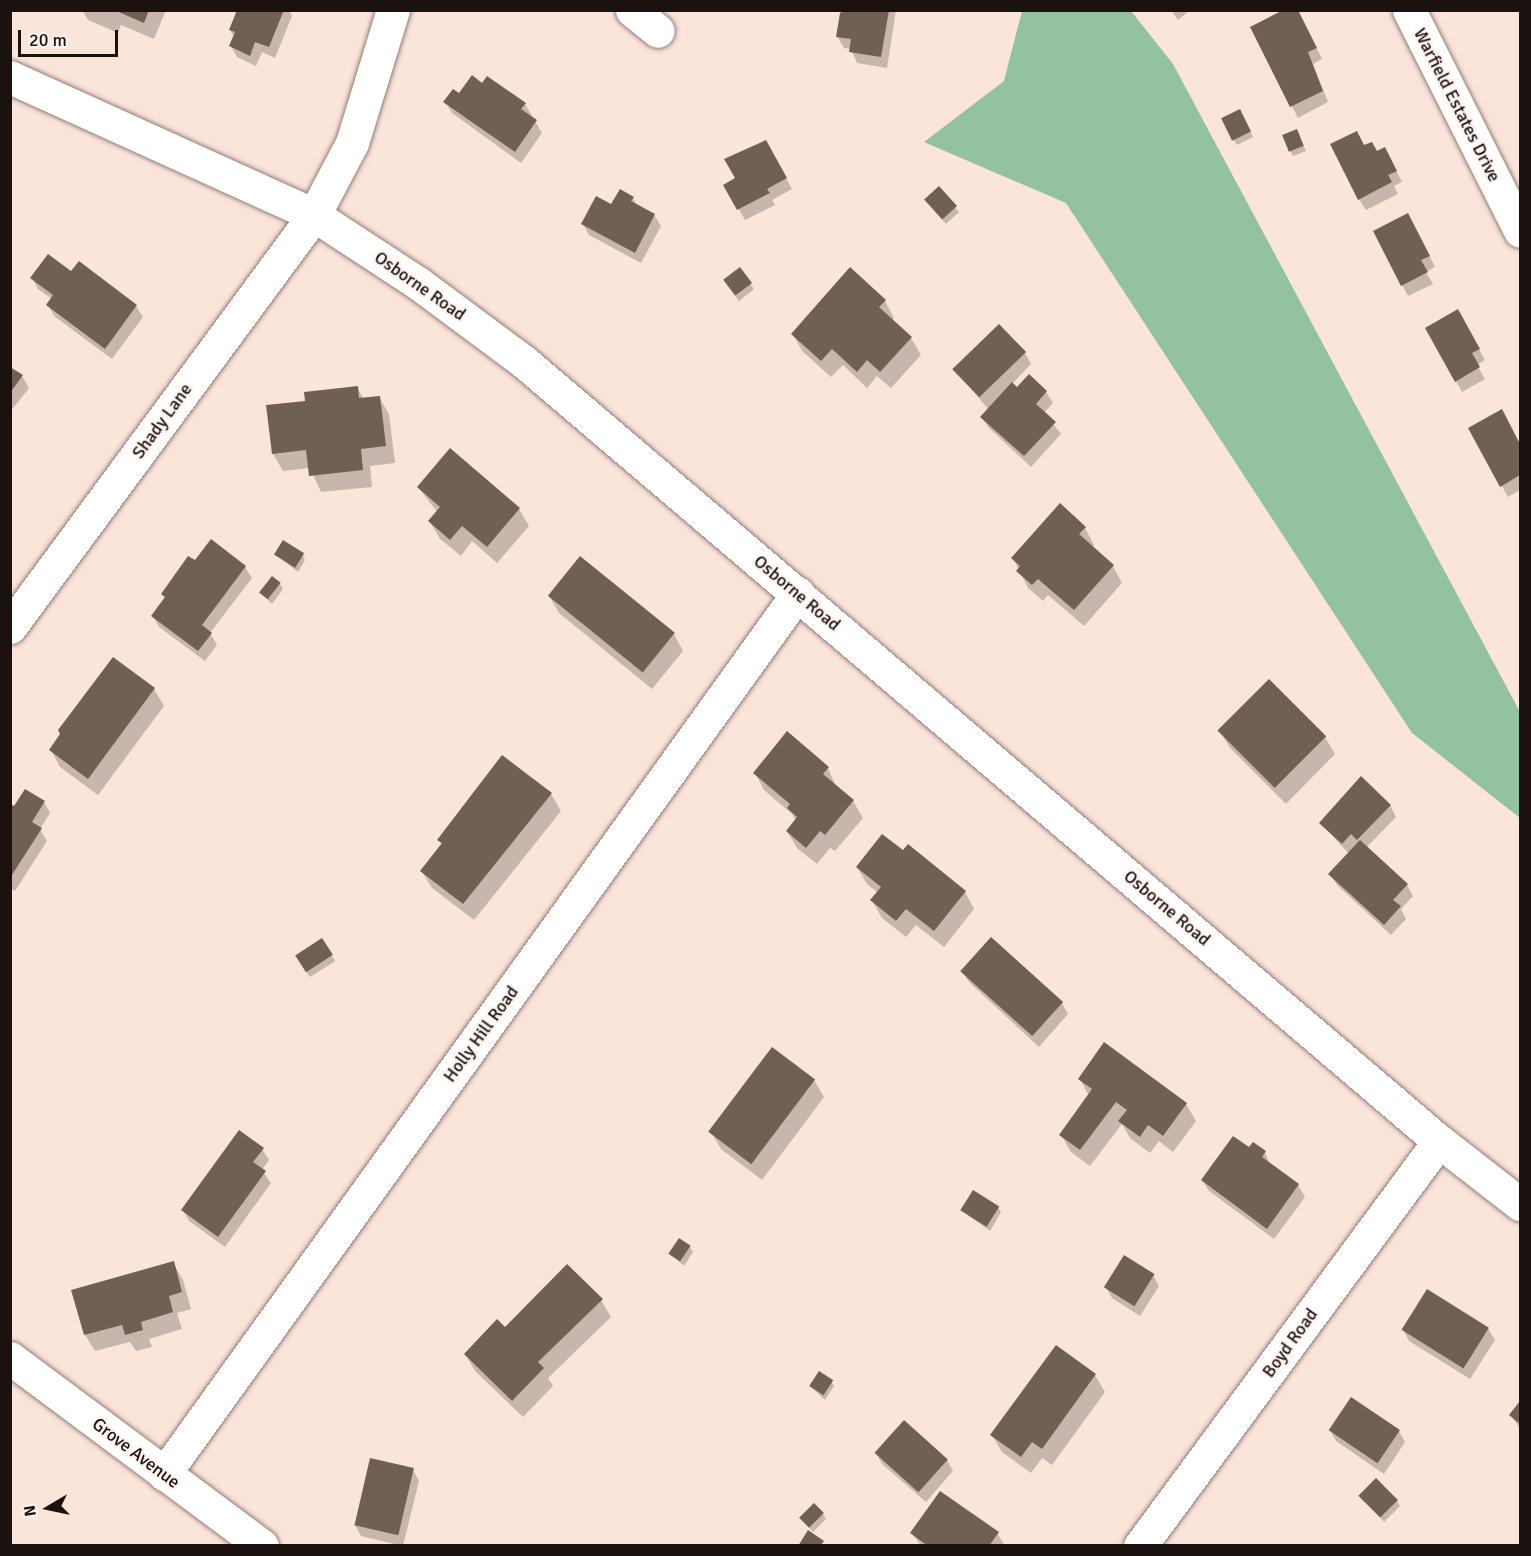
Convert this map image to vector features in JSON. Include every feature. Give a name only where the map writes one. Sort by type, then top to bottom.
[{"type":"street","points":[[314,215],[352,142],[393,10]]},
{"type":"street","points":[[632,10],[658,32]]},
{"type":"street","name":"Warfield Estates Drive","points":[[1409,10],[1521,231]]},
{"type":"street","name":"Osborne Road","points":[[10,77],[314,215],[418,283],[524,362],[1439,1141],[1521,1204]]},
{"type":"street","name":"Shady Lane","points":[[10,627],[314,215]]},
{"type":"street","name":"Holly Hill Road","points":[[164,1474],[798,593]]},
{"type":"street","name":"Boyd Road","points":[[1140,1545],[1439,1141]]},
{"type":"street","name":"Grove Avenue","points":[[10,1359],[262,1545]]},
{"type":"green space","points":[[1022,11],[1131,11],[1173,64],[1520,712],[1520,818],[1412,733],[1066,203],[924,142],[1004,81]]},
{"type":"building","points":[[114,10],[149,10],[144,23]]},
{"type":"building","points":[[237,10],[284,10],[269,47],[255,42],[250,56],[229,46],[235,32],[229,30]]},
{"type":"building","points":[[845,10],[889,10],[881,57],[849,52],[851,39],[836,37],[840,13]]},
{"type":"building","points":[[1283,10],[1298,10],[1317,48],[1308,52],[1323,91],[1290,107],[1250,27]]},
{"type":"building","points":[[472,75],[482,83],[487,76],[526,103],[521,109],[537,120],[515,152],[443,102],[453,89],[459,93]]},
{"type":"building","points":[[1240,109],[1251,131],[1232,141],[1221,118]]},
{"type":"building","points":[[1297,129],[1304,146],[1289,152],[1282,135]]},
{"type":"building","points":[[1357,131],[1364,145],[1372,142],[1377,151],[1385,147],[1397,171],[1388,175],[1392,182],[1358,200],[1330,144]]},
{"type":"building","points":[[766,140],[787,178],[767,189],[770,193],[737,210],[723,185],[735,178],[724,159]]},
{"type":"building","points":[[939,186],[957,206],[942,219],[924,199]]},
{"type":"building","points":[[620,189],[634,197],[631,201],[655,214],[635,253],[581,224],[596,196],[611,204]]},
{"type":"building","points":[[1408,213],[1430,256],[1421,260],[1428,272],[1401,286],[1373,231]]},
{"type":"building","points":[[48,254],[71,271],[79,261],[137,305],[105,349],[46,305],[53,295],[30,278]]},
{"type":"building","points":[[740,267],[752,283],[735,296],[723,280]]},
{"type":"building","points":[[850,267],[886,300],[879,307],[912,337],[880,372],[867,360],[857,372],[832,349],[821,361],[791,334]]},
{"type":"building","points":[[1458,309],[1480,349],[1472,353],[1480,367],[1455,382],[1425,328]]},
{"type":"building","points":[[999,324],[1026,352],[979,397],[952,369]]},
{"type":"building","points":[[10,367],[23,375],[10,393]]},
{"type":"building","points":[[1029,374],[1047,391],[1036,404],[1056,422],[1024,456],[980,417],[1012,382],[1017,387]]},
{"type":"building","points":[[358,386],[359,398],[380,396],[386,446],[361,449],[363,470],[309,476],[306,450],[272,454],[266,405],[305,401],[304,392]]},
{"type":"building","points":[[1502,409],[1520,444],[1520,475],[1500,487],[1468,428]]},
{"type":"building","points":[[450,448],[520,508],[487,547],[462,526],[450,540],[428,521],[440,507],[417,487]]},
{"type":"building","points":[[1060,503],[1086,527],[1079,534],[1114,565],[1074,610],[1038,579],[1032,585],[1016,571],[1020,566],[1011,558]]},
{"type":"building","points":[[211,539],[246,566],[202,625],[212,633],[198,651],[151,616],[165,597],[161,594],[188,556],[195,560]]},
{"type":"building","points":[[283,540],[304,553],[295,568],[274,554]]},
{"type":"building","points":[[580,556],[675,633],[643,672],[548,596]]},
{"type":"building","points":[[272,576],[281,583],[268,599],[259,593]]},
{"type":"building","points":[[113,657],[155,688],[88,779],[49,750],[60,734],[58,730]]},
{"type":"building","points":[[1269,679],[1326,736],[1275,788],[1217,731]]},
{"type":"building","points":[[787,731],[829,767],[823,774],[854,800],[825,835],[820,831],[806,848],[786,831],[797,817],[787,808],[790,804],[753,773]]},
{"type":"building","points":[[502,755],[552,793],[463,904],[420,871],[442,843],[437,840]]},
{"type":"building","points":[[1361,776],[1391,805],[1357,840],[1351,834],[1342,844],[1319,823]]},
{"type":"building","points":[[25,789],[45,801],[32,822],[42,828],[10,878],[10,804],[14,806]]},
{"type":"building","points":[[882,834],[903,850],[908,844],[966,891],[934,931],[906,909],[896,921],[870,900],[881,887],[856,867]]},
{"type":"building","points":[[1360,840],[1408,884],[1393,900],[1401,906],[1384,925],[1328,874]]},
{"type":"building","points":[[991,937],[1063,1002],[1032,1036],[960,971]]},
{"type":"building","points":[[322,938],[333,955],[306,972],[295,955]]},
{"type":"building","points":[[1104,1042],[1187,1103],[1163,1136],[1148,1125],[1140,1137],[1118,1121],[1127,1110],[1116,1102],[1080,1150],[1059,1135],[1092,1089],[1078,1079]]},
{"type":"building","points":[[772,1047],[815,1079],[751,1164],[708,1132]]},
{"type":"building","points":[[239,1130],[264,1148],[253,1162],[266,1171],[218,1237],[181,1210]]},
{"type":"building","points":[[1233,1136],[1249,1147],[1253,1142],[1266,1151],[1262,1157],[1299,1184],[1267,1229],[1201,1180]]},
{"type":"building","points":[[973,1190],[999,1206],[987,1227],[960,1210]]},
{"type":"building","points":[[679,1238],[691,1246],[680,1262],[668,1254]]},
{"type":"building","points":[[1124,1255],[1155,1274],[1134,1306],[1104,1287]]},
{"type":"building","points":[[174,1261],[182,1292],[169,1296],[173,1312],[141,1322],[143,1330],[125,1335],[122,1325],[84,1335],[71,1290]]},
{"type":"building","points":[[567,1264],[603,1299],[538,1362],[544,1368],[512,1401],[464,1354],[497,1319],[505,1327]]},
{"type":"building","points":[[1427,1289],[1489,1328],[1463,1368],[1402,1330]]},
{"type":"building","points":[[1056,1345],[1096,1374],[1042,1449],[1032,1442],[1021,1457],[990,1435]]},
{"type":"building","points":[[819,1371],[833,1380],[823,1395],[809,1386]]},
{"type":"building","points":[[1351,1397],[1400,1430],[1378,1463],[1329,1430]]},
{"type":"building","points":[[1520,1401],[1520,1424],[1509,1415]]},
{"type":"building","points":[[904,1420],[948,1459],[918,1492],[875,1453]]},
{"type":"building","points":[[370,1458],[414,1468],[398,1535],[354,1525]]},
{"type":"building","points":[[1376,1478],[1398,1500],[1380,1518],[1358,1496]]},
{"type":"building","points":[[940,1491],[999,1532],[989,1546],[928,1546],[910,1533]]},
{"type":"building","points":[[814,1503],[824,1513],[809,1528],[799,1518]]},
{"type":"building","points":[[808,1530],[824,1541],[820,1546],[798,1546]]}]
